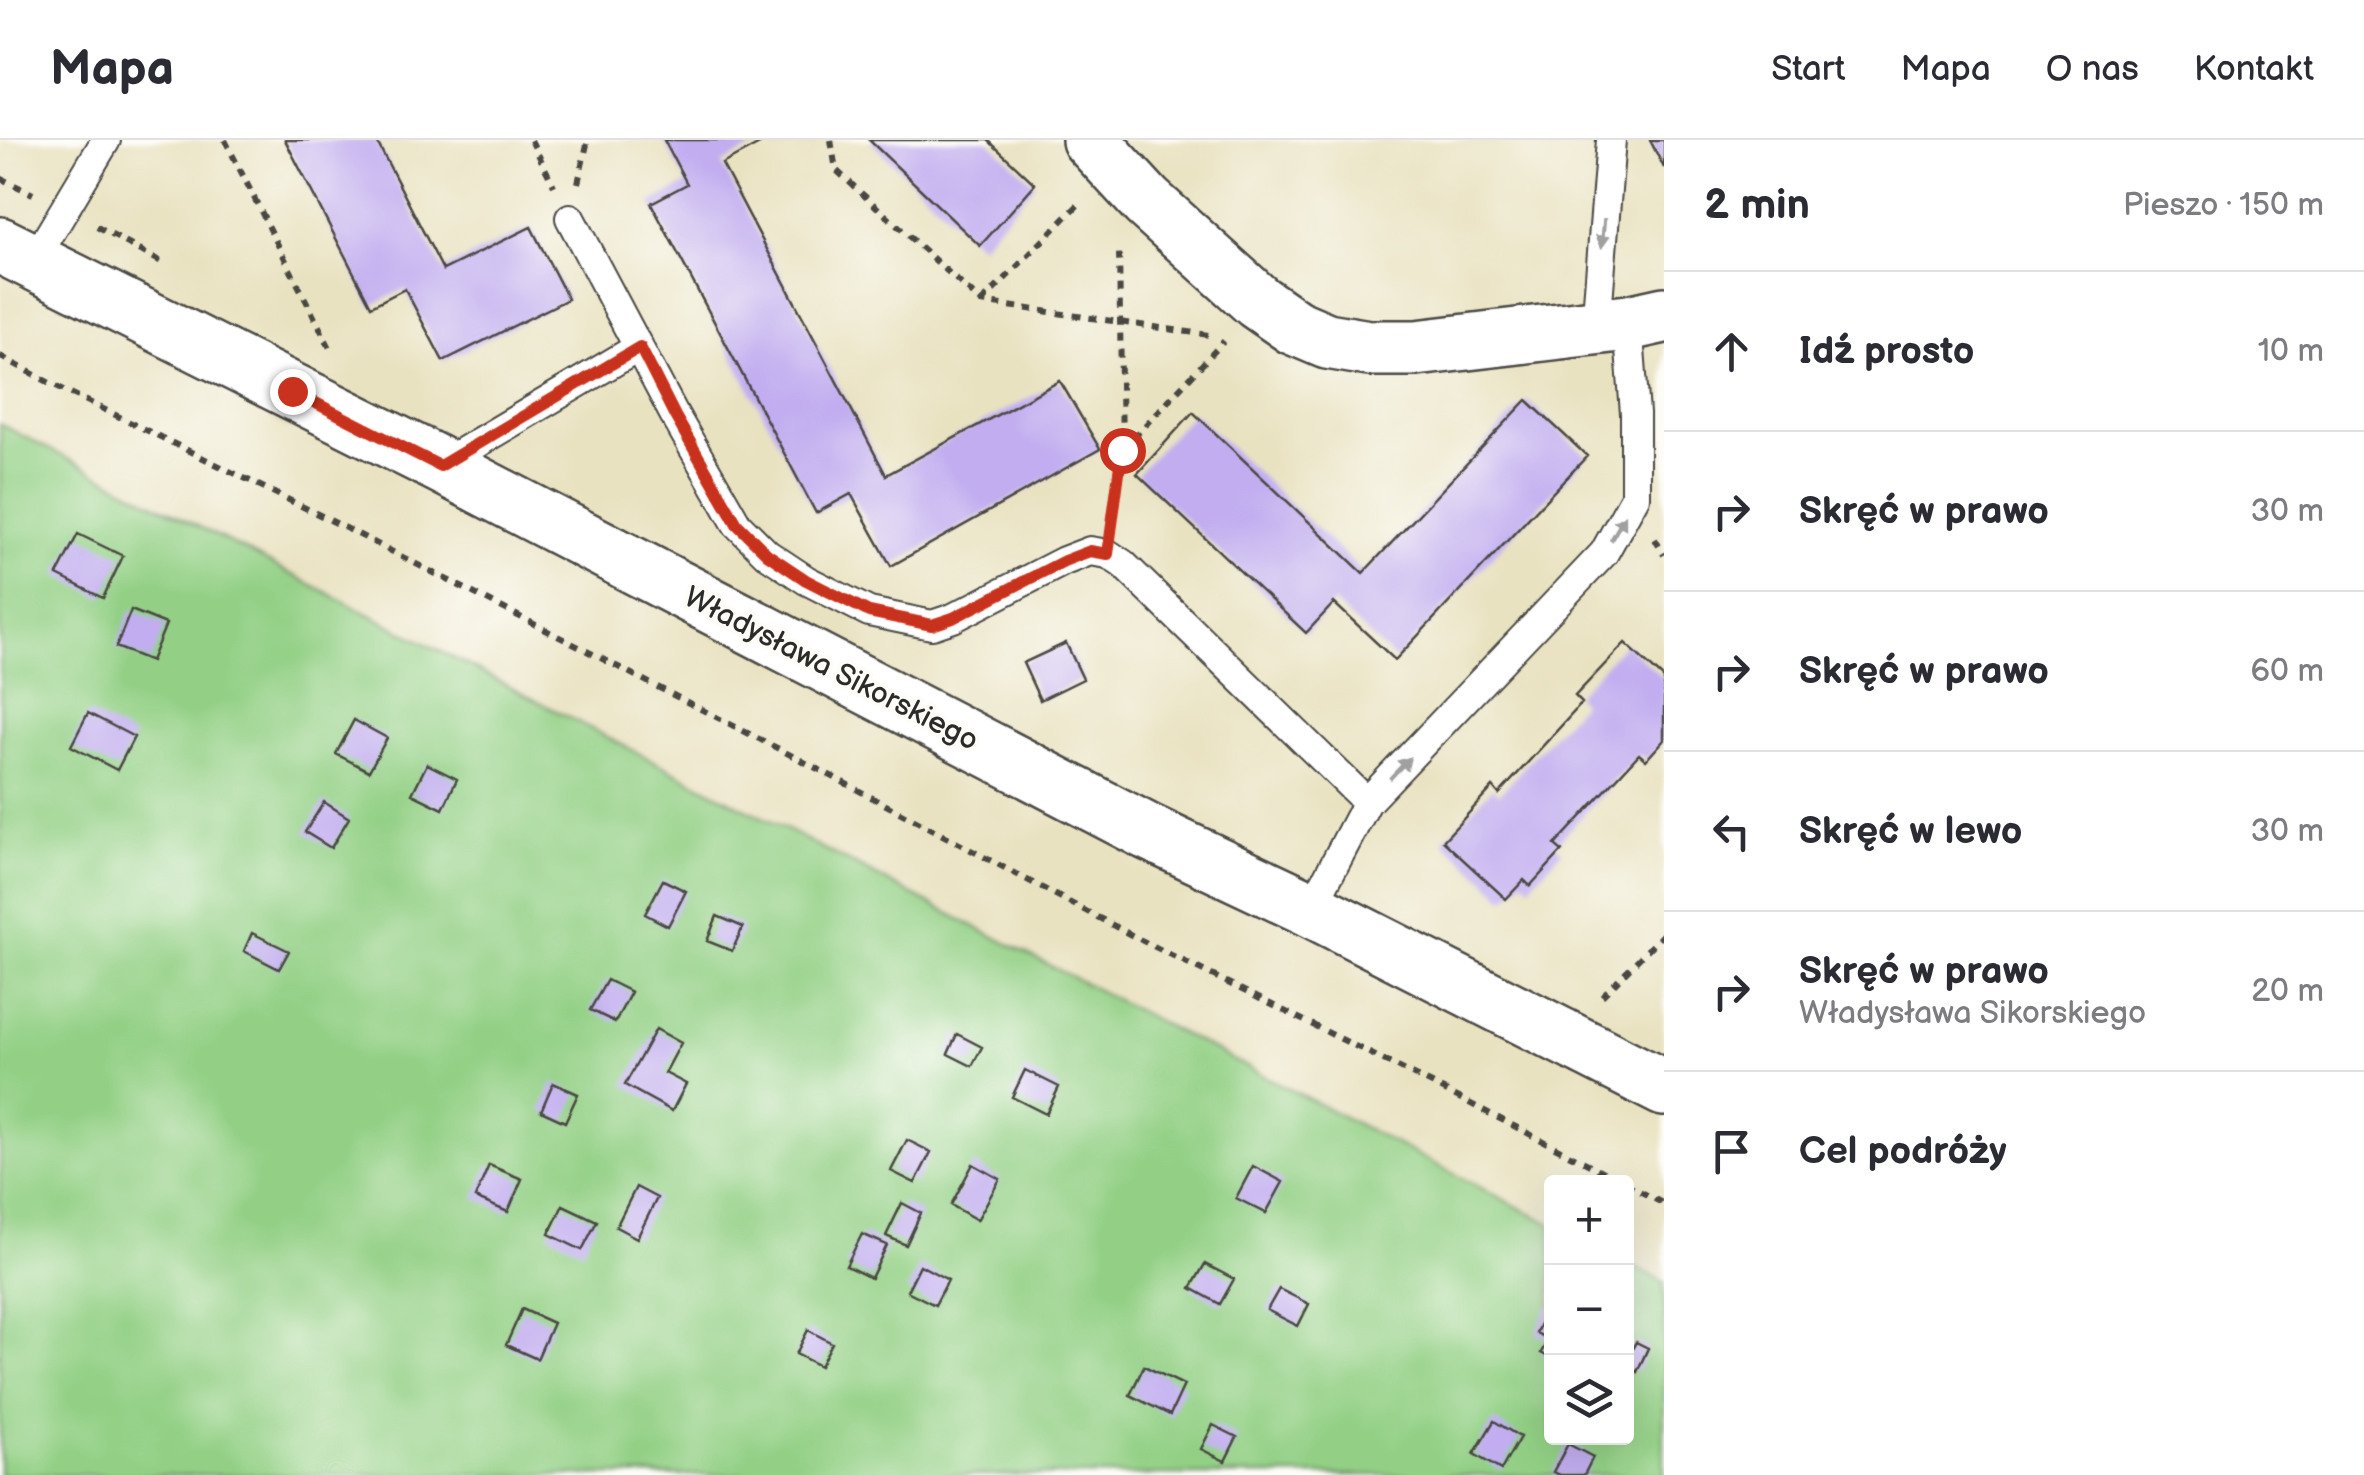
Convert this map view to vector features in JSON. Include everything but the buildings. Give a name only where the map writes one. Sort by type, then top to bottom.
[{"type":"street","points":[[1090,140],[1147,202],[1258,302],[1294,327],[1326,341],[1369,348],[1416,348],[1629,322]]},
{"type":"street","name":"Władysława Sikorskiego","points":[[16,253],[440,466],[1130,823],[1311,909],[1664,1088]]},
{"type":"lane","points":[[16,253],[106,140]]},
{"type":"lane","points":[[1311,909],[1367,802],[1604,553],[1635,497],[1629,322],[1611,140]]},
{"type":"lane","points":[[570,218],[737,524],[767,554],[806,580],[869,612],[932,625],[1064,561],[1090,551],[1108,554],[1123,564],[1367,802]]},
{"type":"lane","points":[[440,466],[640,347]]},
{"type":"path","points":[[225,140],[332,354]]},
{"type":"path","points":[[531,140],[570,218]]},
{"type":"path","points":[[831,140],[836,170],[981,302],[1227,338]]},
{"type":"path","points":[[981,302],[1090,194]]},
{"type":"path","points":[[1108,554],[1122,450],[1119,248]]},
{"type":"path","points":[[1213,328],[1227,338]]},
{"type":"path","points":[[1122,450],[1227,338]]},
{"type":"path","points":[[0,356],[355,533],[1135,937],[1609,1175]]},
{"type":"path","points":[[1602,996],[1664,933]]},
{"type":"path","points":[[1634,1188],[1664,1204]]},
{"type":"green space","points":[[0,424],[1544,1220],[1544,1445],[1634,1445],[1634,1267],[1664,1282],[1664,1475],[0,1475]]},
{"type":"route","points":[[292,391],[440,466],[640,347],[737,524],[767,554],[833,596],[869,612],[932,625],[1064,561],[1090,551],[1108,554],[1122,450]]}]
